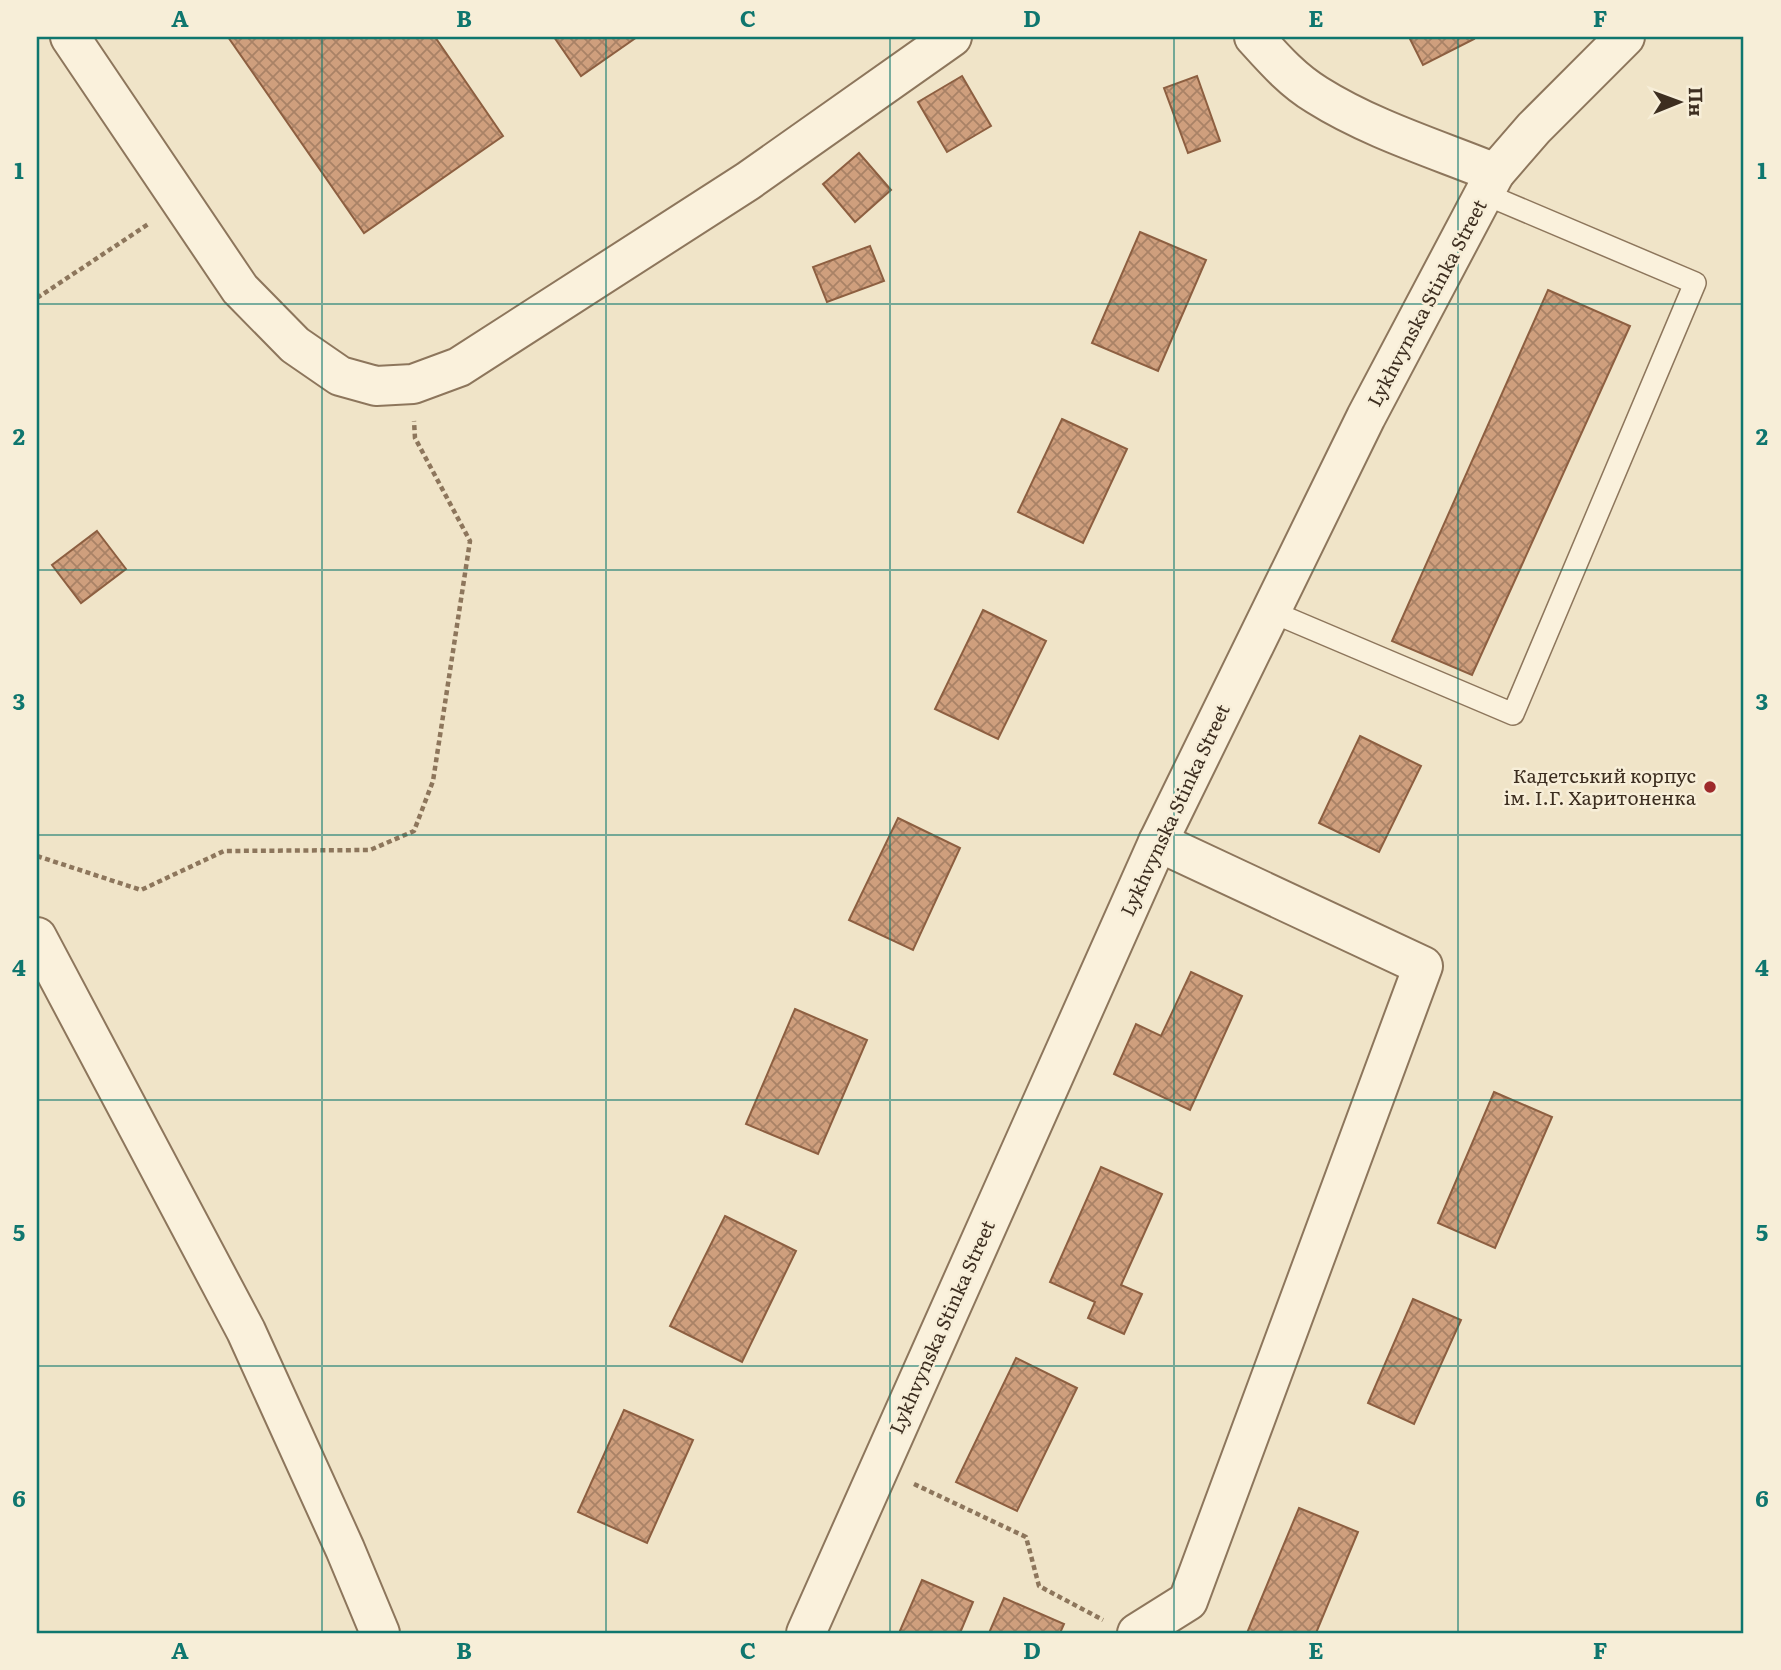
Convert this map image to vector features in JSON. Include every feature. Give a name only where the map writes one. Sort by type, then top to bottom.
[{"type":"street","points":[[69,37],[240,289],[296,345],[340,376],[376,386],[413,384],[459,367],[748,181],[952,37]]},
{"type":"street","points":[[1254,37],[1282,69],[1315,94],[1353,116],[1490,183]]},
{"type":"street","name":"Lykhvynska Stinka Street","points":[[806,1633],[1158,842],[1366,417],[1490,183],[1534,128],[1625,37]]},
{"type":"street","points":[[1121,1627],[1188,1601],[1423,965],[1158,842]]},
{"type":"street","points":[[37,937],[246,1331],[380,1633]]},
{"type":"lane","points":[[1270,611],[1513,714],[1695,283],[1490,183]]},
{"type":"path","points":[[37,298],[181,202]]},
{"type":"path","points":[[37,856],[141,890],[224,852],[370,850],[414,831],[433,780],[470,541],[415,438],[413,384]]},
{"type":"path","points":[[880,1467],[1026,1537],[1039,1586],[1121,1627]]},
{"type":"building","points":[[228,37],[435,37],[503,136],[364,233]]},
{"type":"building","points":[[554,37],[637,37],[581,76]]},
{"type":"building","points":[[1409,37],[1473,37],[1474,39],[1423,65]]},
{"type":"building","points":[[962,76],[991,126],[947,152],[918,102]]},
{"type":"building","points":[[1197,76],[1220,141],[1188,153],[1164,88]]},
{"type":"building","points":[[859,153],[891,190],[855,222],[823,184]]},
{"type":"building","points":[[1140,232],[1206,260],[1158,371],[1092,343]]},
{"type":"building","points":[[870,246],[884,281],[827,302],[813,267]]},
{"type":"building","points":[[1548,290],[1630,326],[1472,675],[1392,641]]},
{"type":"building","points":[[1062,419],[1127,449],[1083,543],[1018,512]]},
{"type":"building","points":[[97,531],[126,569],[81,603],[52,565]]},
{"type":"building","points":[[983,610],[1046,641],[998,739],[935,709]]},
{"type":"building","points":[[1360,736],[1421,766],[1379,852],[1319,823]]},
{"type":"building","points":[[898,818],[960,848],[913,950],[849,920]]},
{"type":"building","points":[[1191,972],[1242,996],[1190,1110],[1114,1074],[1136,1024],[1161,1036]]},
{"type":"building","points":[[795,1009],[867,1040],[818,1154],[746,1124]]},
{"type":"building","points":[[1494,1092],[1552,1117],[1495,1248],[1438,1223]]},
{"type":"building","points":[[1101,1167],[1162,1194],[1121,1285],[1142,1294],[1124,1334],[1088,1318],[1095,1302],[1050,1282]]},
{"type":"building","points":[[725,1216],[796,1251],[742,1362],[670,1326]]},
{"type":"building","points":[[1413,1299],[1461,1320],[1414,1424],[1368,1403]]},
{"type":"building","points":[[1016,1358],[1077,1388],[1017,1511],[956,1482]]},
{"type":"building","points":[[624,1410],[693,1440],[647,1543],[578,1512]]},
{"type":"building","points":[[1299,1508],[1358,1532],[1316,1633],[1247,1633]]},
{"type":"building","points":[[922,1580],[973,1602],[960,1633],[899,1633]]},
{"type":"building","points":[[1004,1598],[1064,1624],[1060,1633],[989,1633]]},
{"type":"place","name":"Кадетський корпус ім. І.Г. Харитоненка","points":[[1710,787]]}]
